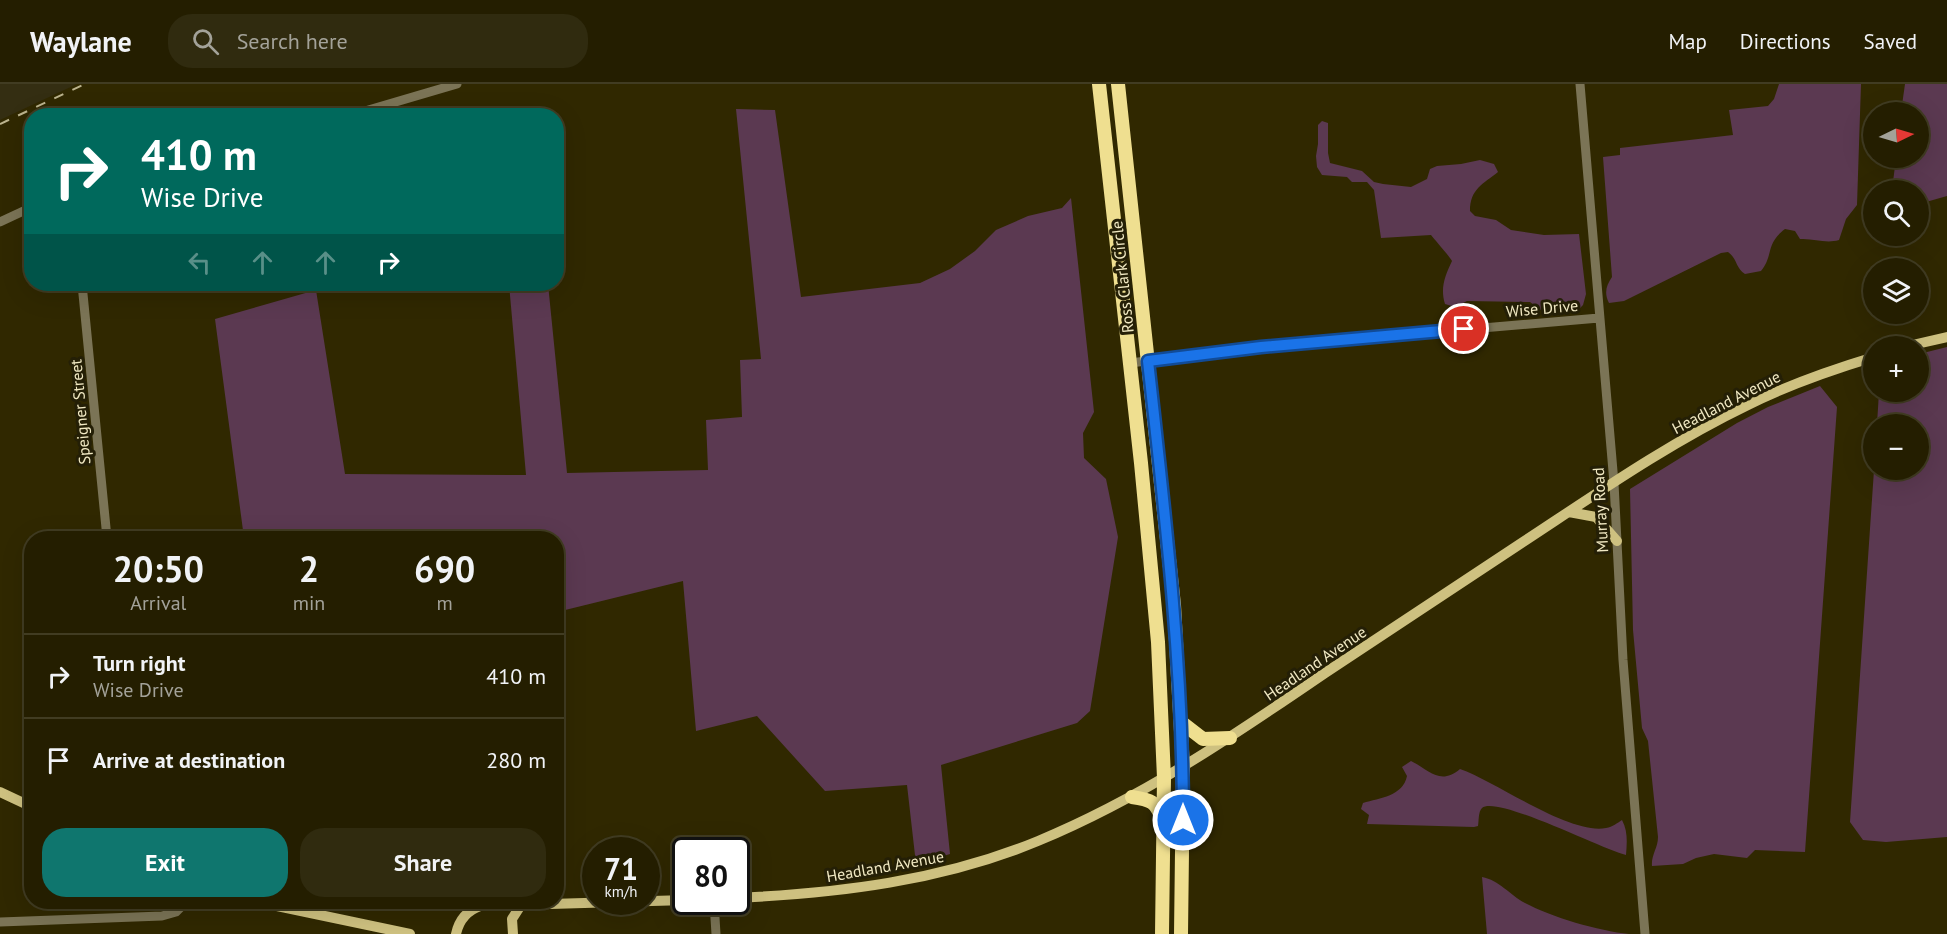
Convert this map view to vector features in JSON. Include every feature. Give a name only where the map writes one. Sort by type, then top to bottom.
[{"type":"highway","name":"Ross Clark Circle","points":[[1100,84],[1155,606],[1164,778],[1162,934]]},
{"type":"highway","name":"Ross Clark Circle","points":[[1118,84],[1171,577],[1183,768],[1181,934]]},
{"type":"highway","points":[[1181,722],[1203,739],[1230,738]]},
{"type":"highway","points":[[1132,797],[1152,801],[1157,805],[1164,822]]},
{"type":"main road","points":[[1929,341],[1947,337]]},
{"type":"main road","name":"Headland Avenue","points":[[750,897],[856,889],[945,872],[1036,842],[1086,820],[1183,768],[1569,512],[1662,453],[1747,406],[1799,383],[1863,361]]},
{"type":"main road","points":[[1569,512],[1596,517],[1617,541]]},
{"type":"main road","points":[[0,792],[24,803]]},
{"type":"main road","points":[[564,904],[672,900]]},
{"type":"main road","points":[[291,909],[410,934]]},
{"type":"main road","points":[[456,934],[462,919],[473,909]]},
{"type":"main road","points":[[513,934],[512,919],[518,909]]},
{"type":"street","points":[[375,108],[457,84]]},
{"type":"street","name":"Murray Road","points":[[1580,84],[1614,483],[1623,660],[1645,934]]},
{"type":"street","points":[[0,222],[24,211]]},
{"type":"street","name":"Speigner Street","points":[[83,291],[106,531]]},
{"type":"street","name":"Wise Drive","points":[[1130,363],[1261,347],[1599,318]]},
{"type":"street","points":[[0,922],[162,916],[179,909]]},
{"type":"street","points":[[715,915],[716,934]]},
{"type":"shaded area","points":[[0,84],[77,84],[24,108],[0,120]]},
{"type":"shaded area","points":[[1779,84],[1861,84],[1857,205],[1846,219],[1839,240],[1800,239],[1795,231],[1785,229],[1772,245],[1761,271],[1745,274],[1731,254],[1721,253],[1624,301],[1609,303],[1606,290],[1612,277],[1603,157],[1620,155],[1620,148],[1733,135],[1729,110],[1768,106],[1774,99]]},
{"type":"shaded area","points":[[1905,84],[1947,84],[1947,196],[1929,201],[1929,180],[1893,180],[1895,168],[1929,168],[1929,102],[1902,102]]},
{"type":"shaded area","points":[[736,109],[775,110],[801,297],[920,283],[950,269],[975,251],[996,230],[1028,216],[1062,208],[1071,198],[1094,412],[1083,433],[1084,458],[1106,479],[1118,537],[1090,711],[1077,723],[941,765],[950,854],[916,864],[907,785],[825,791],[757,716],[696,731],[683,581],[564,610],[564,531],[243,531],[215,319],[316,291],[345,474],[526,475],[510,291],[549,291],[567,473],[708,470],[706,420],[742,417],[740,360],[761,359]]},
{"type":"shaded area","points":[[1322,121],[1328,123],[1330,163],[1362,171],[1374,182],[1411,187],[1427,179],[1430,169],[1437,166],[1480,160],[1494,164],[1498,172],[1475,192],[1470,211],[1475,216],[1496,220],[1511,230],[1544,235],[1579,234],[1586,294],[1583,305],[1577,311],[1545,313],[1530,302],[1467,301],[1455,307],[1445,304],[1444,282],[1452,261],[1431,235],[1381,238],[1374,190],[1367,182],[1352,182],[1347,177],[1322,175],[1317,167],[1316,156],[1318,125]]},
{"type":"shaded area","points":[[1947,347],[1947,837],[1886,842],[1863,840],[1850,822],[1873,480],[1929,480],[1929,414],[1878,414],[1878,402],[1929,402],[1929,352]]},
{"type":"shaded area","points":[[1820,386],[1837,407],[1805,852],[1755,850],[1747,858],[1714,854],[1683,864],[1652,866],[1658,837],[1648,741],[1642,728],[1633,630],[1630,489],[1737,423],[1768,407]]},
{"type":"shaded area","points":[[1411,761],[1440,776],[1453,774],[1460,769],[1573,824],[1591,828],[1606,828],[1622,820],[1626,833],[1626,855],[1528,816],[1492,806],[1482,808],[1478,826],[1474,827],[1367,824],[1369,815],[1361,809],[1363,803],[1383,798],[1401,788],[1407,776],[1402,767]]},
{"type":"shaded area","points":[[1482,877],[1494,881],[1525,903],[1548,913],[1590,927],[1629,934],[1487,934]]},
{"type":"railway","points":[[34,108],[85,84]]},
{"type":"railway","points":[[0,124],[24,113]]},
{"type":"route","points":[[1183,820],[1183,768],[1174,605],[1148,361],[1261,347],[1464,329]]}]
